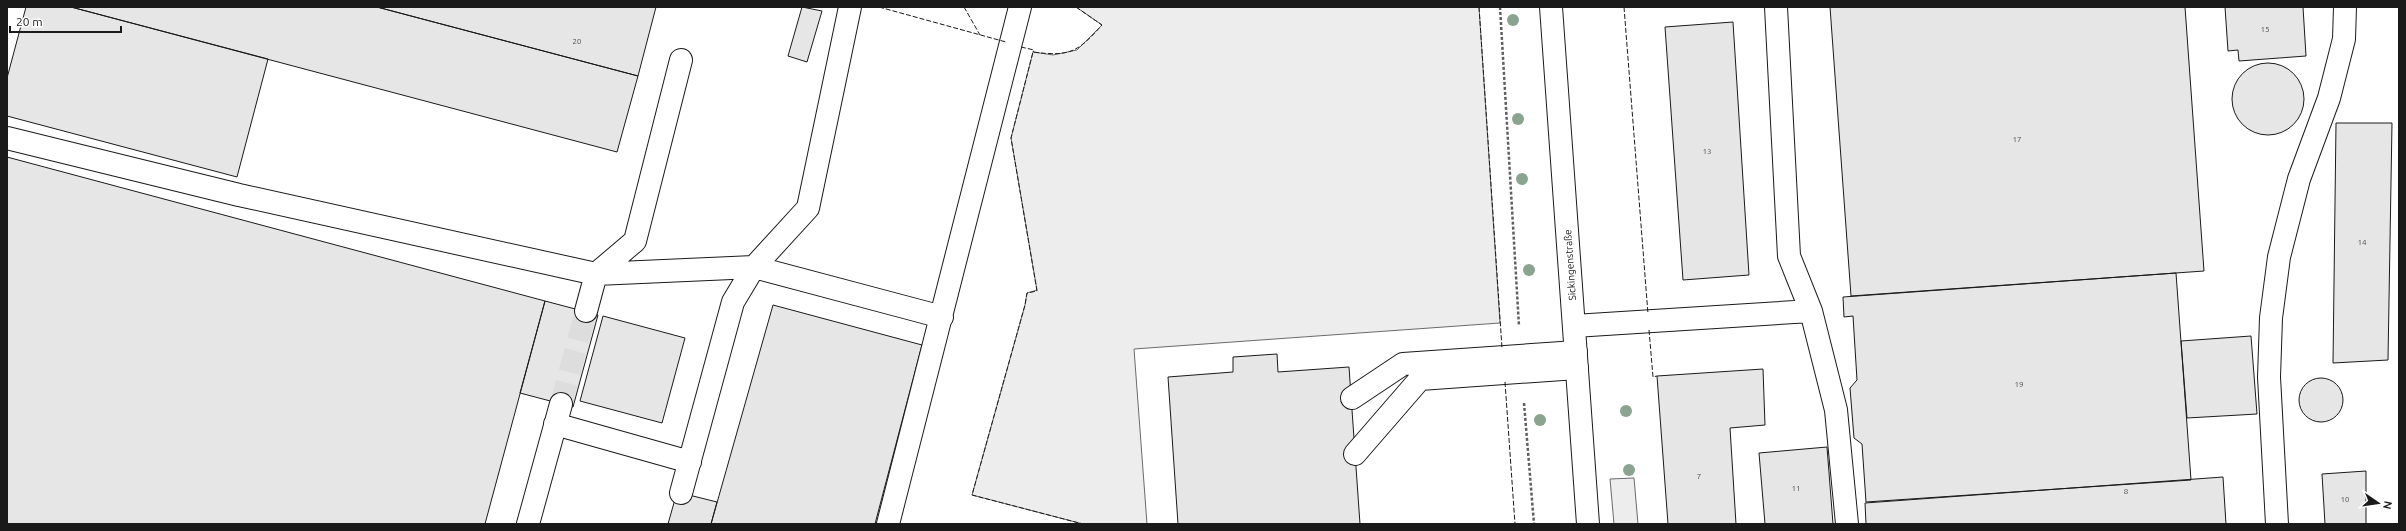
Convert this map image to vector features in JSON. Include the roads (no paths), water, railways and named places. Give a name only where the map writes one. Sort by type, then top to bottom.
[{"type":"main road","points":[[681,493],[733,302],[754,267],[808,208],[850,7]]},
{"type":"main road","points":[[888,524],[1020,7]]},
{"type":"main road","name":"Sickingenstraße","points":[[1550,7],[1588,524]]},
{"type":"main road","points":[[1776,7],[1789,256],[1811,311],[1836,410],[1847,524]]},
{"type":"main road","points":[[2277,524],[2269,377],[2271,318],[2279,257],[2299,179],[2329,98],[2344,39],[2345,7]]},
{"type":"main road","points":[[586,311],[596,274],[635,241],[681,60]]},
{"type":"main road","points":[[7,138],[240,195],[596,274],[754,267],[942,317]]},
{"type":"main road","points":[[1574,326],[1811,311]]},
{"type":"main road","points":[[1355,454],[1420,379],[1522,364],[1576,360]]},
{"type":"main road","points":[[1352,398],[1403,364],[1522,364]]},
{"type":"main road","points":[[528,524],[561,404]]},
{"type":"main road","points":[[555,424],[690,462]]},
{"type":"tunnel","points":[[561,404],[586,311]]}]
